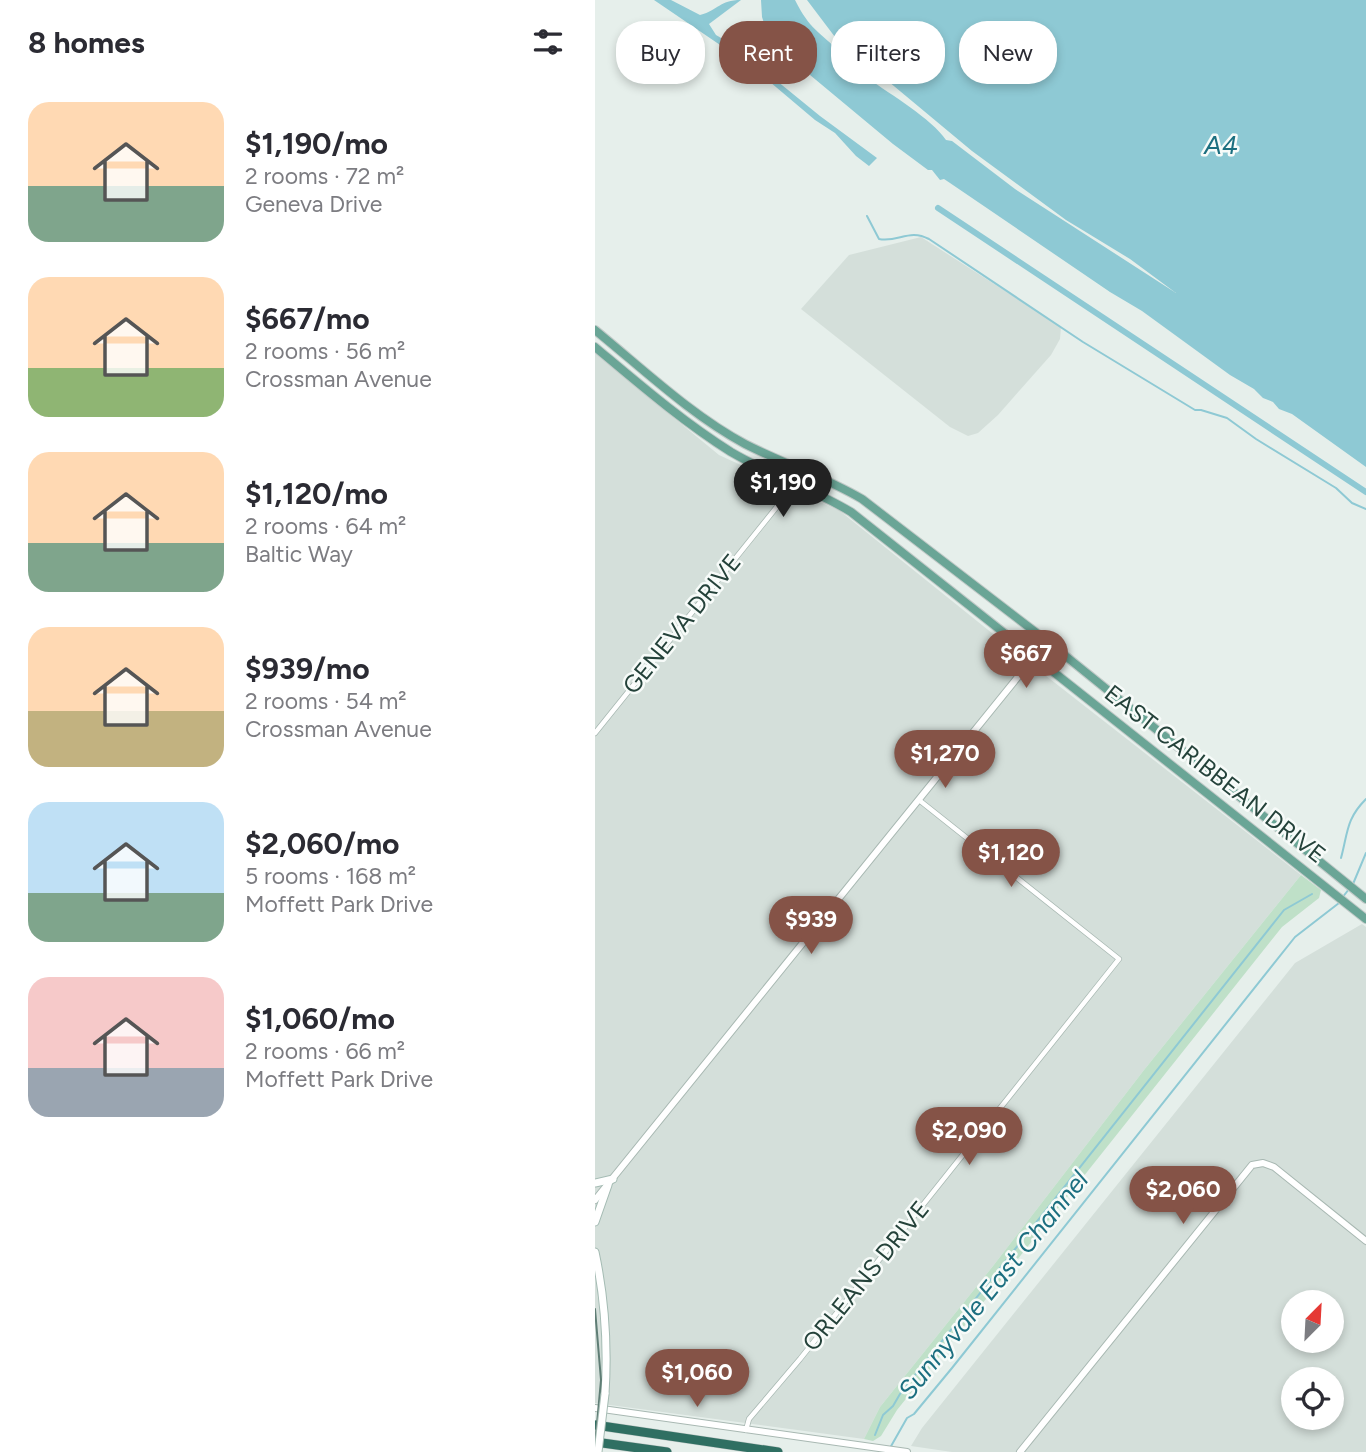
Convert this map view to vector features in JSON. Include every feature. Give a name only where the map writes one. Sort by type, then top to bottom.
[{"type":"highway","points":[[595,1425],[778,1452]]},
{"type":"highway","points":[[595,1442],[667,1452]]},
{"type":"main road","name":"EAST CARIBBEAN DRIVE","points":[[595,330],[724,431],[765,453],[832,481],[862,499],[1047,641],[1366,898]]},
{"type":"main road","name":"EAST CARIBBEAN DRIVE","points":[[595,347],[713,440],[755,466],[796,482],[851,512],[1366,919]]},
{"type":"main road","points":[[595,1183],[611,1182],[595,1222]]},
{"type":"main road","points":[[595,1252],[606,1336],[605,1394],[599,1452]]},
{"type":"street","name":"GENEVA DRIVE","points":[[595,733],[796,482]]},
{"type":"street","points":[[595,1200],[1047,641]]},
{"type":"street","name":"ORLEANS DRIVE","points":[[746,1430],[749,1419],[831,1321],[1119,959],[919,800]]},
{"type":"street","points":[[1021,1451],[1252,1166],[1263,1163],[1274,1167],[1366,1241]]},
{"type":"street","points":[[595,1408],[904,1452]]},
{"type":"shaded area","points":[[921,237],[1061,327],[1060,339],[1051,355],[998,415],[978,433],[968,436],[950,427],[801,309],[849,255]]},
{"type":"shaded area","points":[[595,353],[719,455],[840,511],[1301,875],[1144,1070],[880,1407],[864,1439],[595,1403]]},
{"type":"shaded area","points":[[1362,924],[1366,927],[1366,1452],[952,1452],[911,1446],[922,1428],[1295,963]]},
{"type":"green space","points":[[1301,875],[1321,890],[1319,898],[1282,927],[897,1410],[881,1436],[873,1441],[864,1439],[880,1407],[1144,1070]]},
{"type":"water","points":[[654,0],[671,0],[700,15],[723,3],[741,0],[709,24],[719,37],[719,44],[705,35],[705,21],[685,21]]},
{"type":"water","name":"A4","points":[[761,0],[795,0],[808,21],[763,21]]},
{"type":"water","name":"A4","points":[[807,0],[1366,0],[1366,467],[1292,414],[1263,398],[1142,311],[944,179],[940,180],[932,170],[928,170],[817,81],[817,31],[831,44],[831,84],[876,84],[921,115],[946,140],[952,141],[1015,189],[1176,293],[1130,259],[1066,220],[972,151],[891,84],[945,84],[945,21],[831,21],[831,32]]},
{"type":"water","points":[[772,84],[781,84],[877,158],[869,166],[835,133]]},
{"type":"waterway","points":[[938,208],[1366,492]]},
{"type":"waterway","points":[[867,216],[879,239],[909,235],[929,239],[1083,342],[1195,410],[1227,418],[1336,488],[1352,503],[1366,509]]},
{"type":"waterway","points":[[1341,858],[1351,820],[1366,799]]},
{"type":"waterway","name":"Sunnyvale East Channel","points":[[1353,884],[1366,853]]},
{"type":"waterway","name":"Sunnyvale East Channel","points":[[1342,898],[1349,889]]},
{"type":"waterway","points":[[875,1435],[883,1415],[893,1406],[1284,910],[1312,894]]},
{"type":"waterway","name":"Sunnyvale East Channel","points":[[890,1448],[907,1418],[914,1414],[952,1368],[1295,937],[1339,903]]},
{"type":"tram line","points":[[595,1309],[601,1380],[595,1445]]}]
